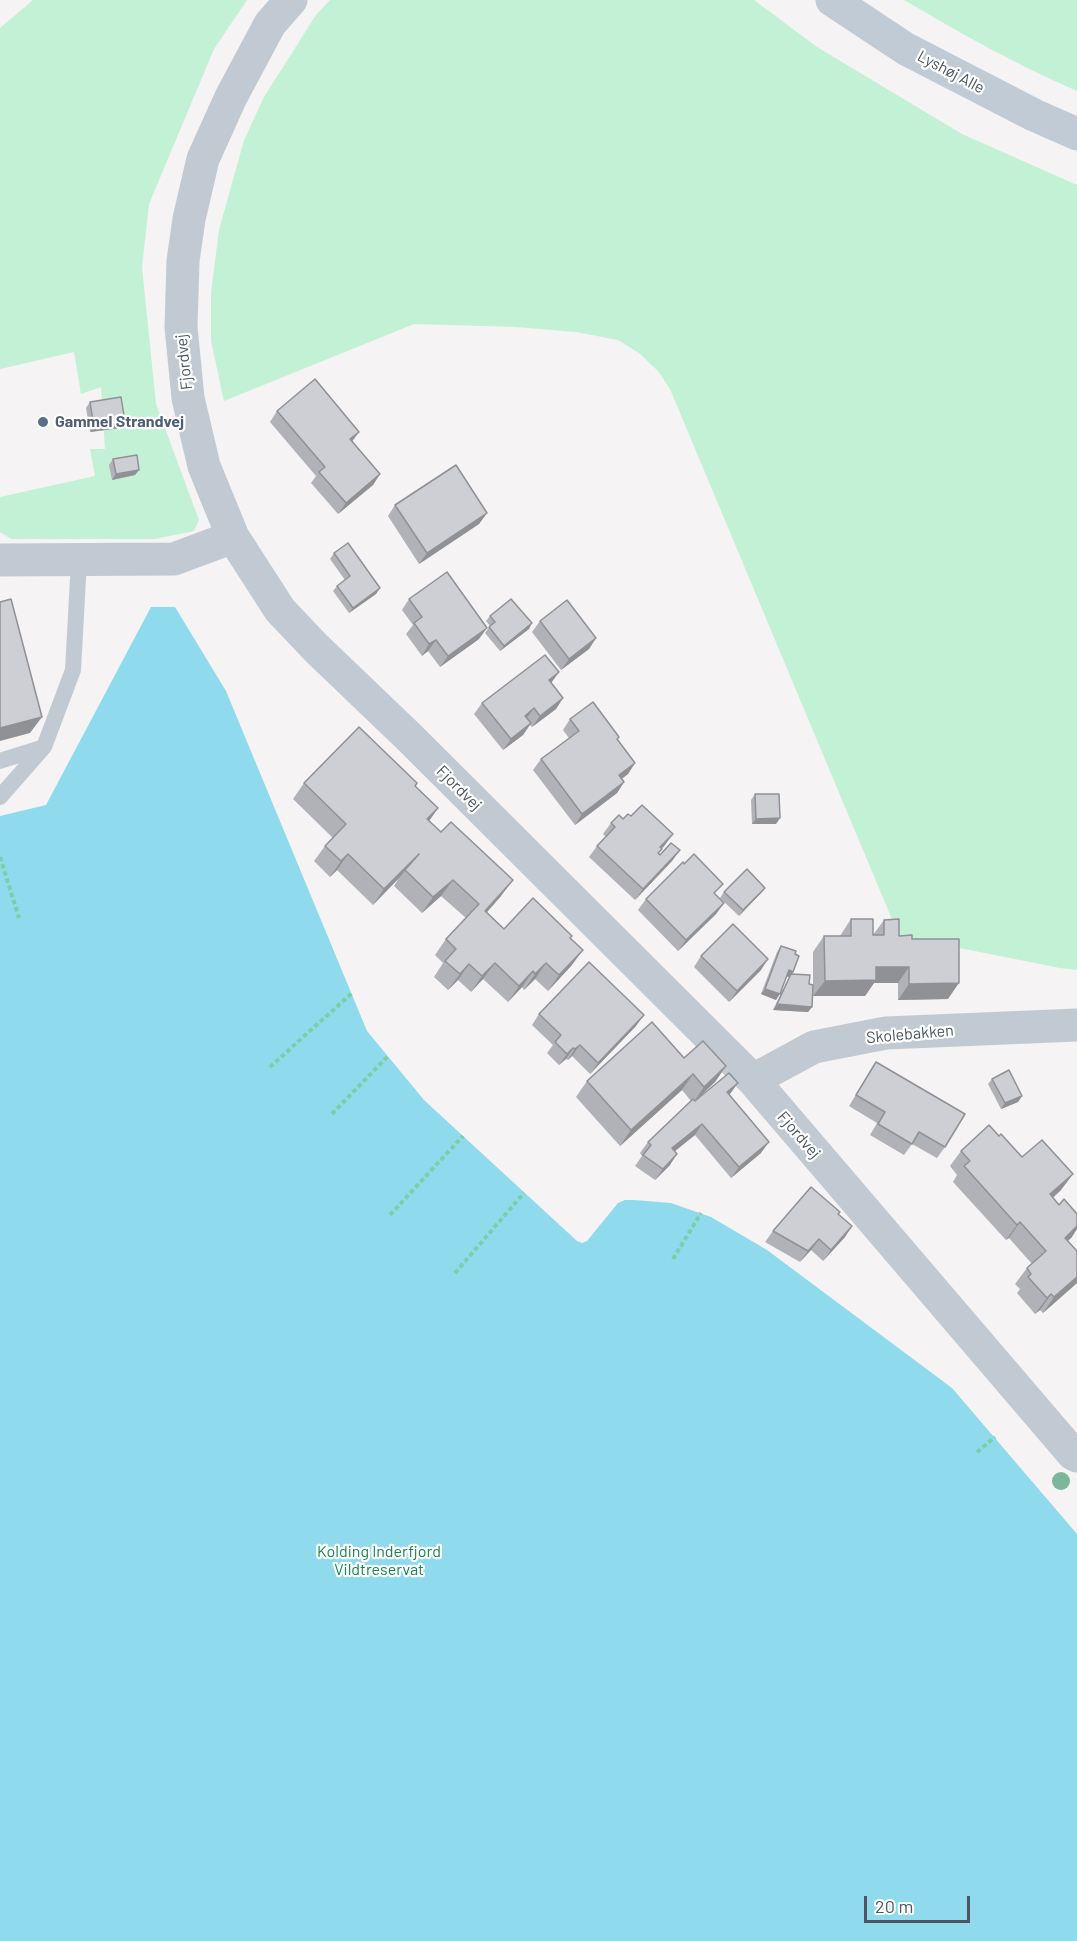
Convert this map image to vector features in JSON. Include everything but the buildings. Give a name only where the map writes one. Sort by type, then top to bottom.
[{"type":"street","name":"Fjordvej","points":[[291,0],[270,24],[231,97],[203,159],[189,219],[183,261],[181,327],[188,398],[204,466],[233,537],[280,610],[316,648],[410,738],[753,1080],[1077,1456]]},
{"type":"street","name":"Lyshøj Alle","points":[[832,0],[906,49],[1034,115],[1077,134]]},
{"type":"street","points":[[0,560],[174,559],[233,537]]},
{"type":"street","name":"Skolebakken","points":[[753,1080],[814,1047],[886,1033],[1077,1025]]},
{"type":"lane","points":[[0,797],[44,747],[73,670],[79,560]]},
{"type":"lane","points":[[0,761],[44,747]]},
{"type":"path","points":[[0,857],[19,918]]},
{"type":"path","points":[[270,1067],[352,993]]},
{"type":"path","points":[[332,1114],[388,1056]]},
{"type":"path","points":[[390,1215],[464,1136]]},
{"type":"path","points":[[454,1273],[524,1193]]},
{"type":"path","points":[[673,1259],[701,1213]]},
{"type":"path","points":[[977,1452],[995,1437]]},
{"type":"green space","points":[[33,0],[247,0],[214,49],[149,204],[142,267],[156,404],[199,520],[194,531],[155,539],[11,539],[0,532],[0,497],[95,476],[90,449],[105,449],[101,387],[81,394],[74,352],[0,369],[0,28]]},
{"type":"green space","points":[[330,0],[754,0],[817,47],[962,134],[1077,185],[1077,970],[899,936],[670,389],[658,371],[639,353],[618,340],[576,332],[516,327],[414,324],[224,401],[211,341],[211,293],[219,230],[244,140],[264,97],[316,15]]},
{"type":"green space","points":[[904,0],[1077,0],[1077,91],[989,48]]},
{"type":"water","name":"Kolding Inderfjord Vildtreservat","points":[[151,607],[175,607],[226,691],[367,1031],[424,1100],[577,1241],[582,1243],[587,1241],[618,1203],[634,1200],[671,1203],[711,1217],[767,1250],[952,1388],[1077,1534],[1077,1941],[0,1941],[0,816],[46,805]]},
{"type":"place","name":"Gammel Strandvej","points":[[43,422]]}]
